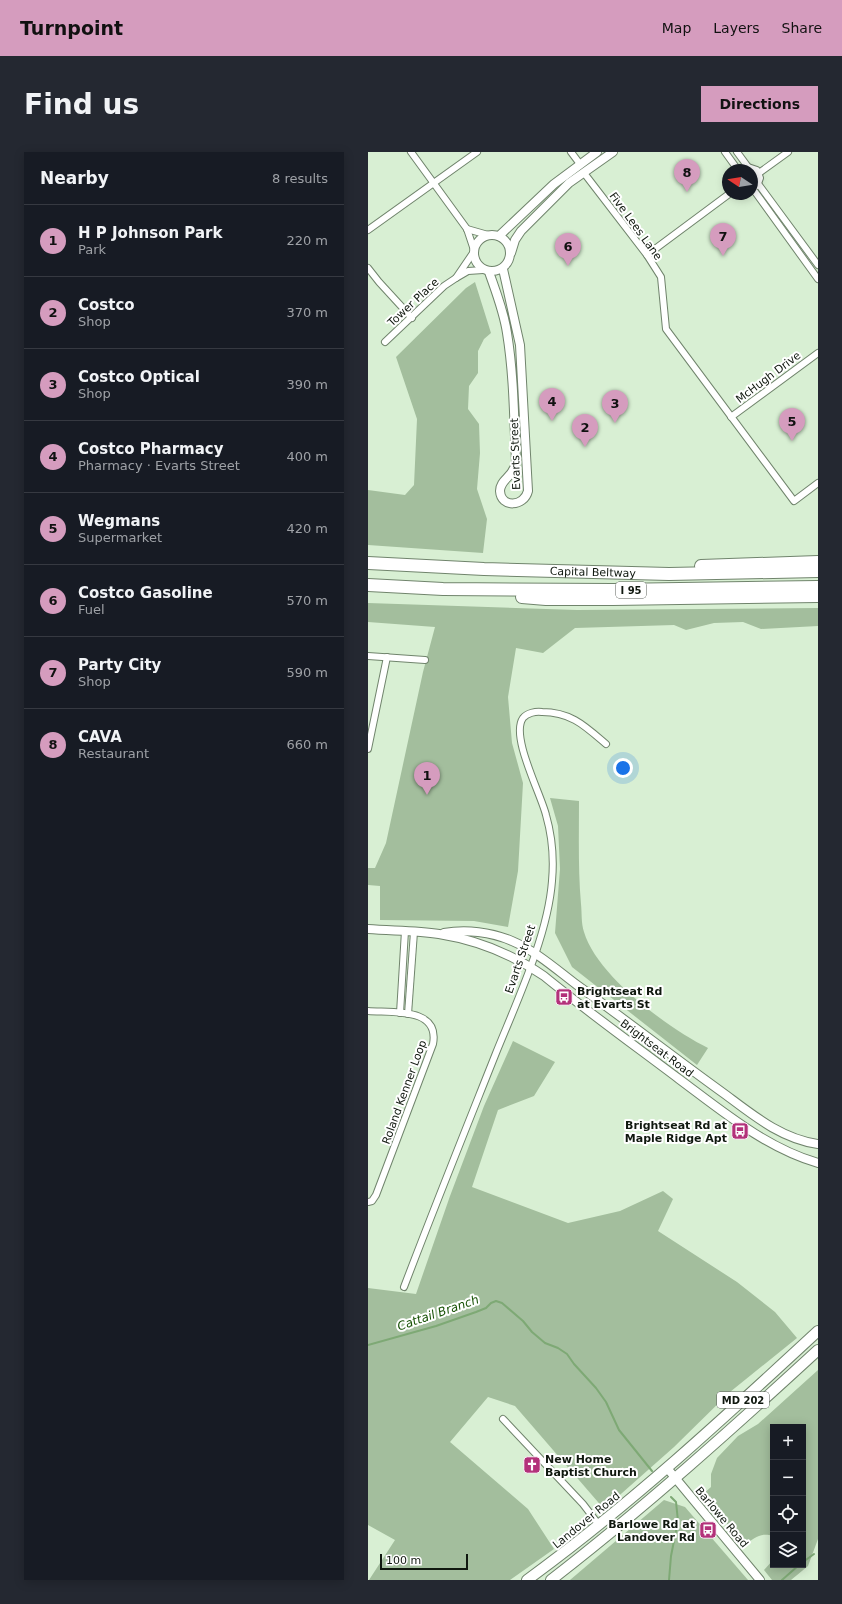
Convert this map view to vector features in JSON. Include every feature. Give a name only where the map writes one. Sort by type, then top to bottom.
[{"type":"highway","points":[[602,571],[745,563],[818,562]]},
{"type":"highway","name":"Capital Beltway","points":[[368,563],[484,569],[670,574],[818,571]]},
{"type":"highway","name":"Capital Beltway","points":[[368,585],[443,589],[613,590],[818,587]]},
{"type":"highway","points":[[443,589],[546,599],[818,596]]},
{"type":"main road","name":"Landover Road","points":[[527,1580],[599,1525],[667,1468],[818,1332]]},
{"type":"main road","name":"MD 202","points":[[551,1580],[615,1530],[676,1478],[818,1350]]},
{"type":"street","points":[[411,152],[467,230],[474,251],[476,263],[486,271],[495,272],[503,269],[507,264],[515,240],[521,231],[568,184],[613,152]]},
{"type":"street","points":[[368,230],[477,152]]},
{"type":"street","points":[[571,152],[580,164]]},
{"type":"street","points":[[499,236],[554,184],[597,152]]},
{"type":"street","points":[[725,152],[734,164]]},
{"type":"street","points":[[737,152],[743,164]]},
{"type":"street","points":[[758,182],[760,178],[759,173],[788,152]]},
{"type":"street","name":"Five Lees Lane","points":[[584,173],[647,255],[661,277],[666,329],[794,501],[818,483]]},
{"type":"street","points":[[758,191],[818,265]]},
{"type":"street","points":[[758,191],[818,279]]},
{"type":"street","points":[[647,255],[722,199]]},
{"type":"street","points":[[467,230],[499,236],[506,241],[510,253]]},
{"type":"street","points":[[474,251],[480,239],[488,235]]},
{"type":"street","name":"Tower Place","points":[[456,278],[474,251]]},
{"type":"street","points":[[368,268],[412,318]]},
{"type":"street","name":"Evarts Street","points":[[486,271],[504,318],[512,379],[516,462],[513,472],[503,481],[500,493],[503,499],[513,504],[527,497],[528,491],[520,344],[503,269]]},
{"type":"street","name":"Tower Place","points":[[385,342],[444,286],[468,271],[486,271]]},
{"type":"street","name":"McHugh Drive","points":[[731,417],[818,353]]},
{"type":"street","points":[[368,656],[425,660]]},
{"type":"street","points":[[368,749],[387,657]]},
{"type":"street","name":"Evarts Street","points":[[404,1287],[530,966],[549,906],[553,857],[546,815],[522,746],[520,732],[522,722],[526,716],[534,712],[559,713],[577,721],[606,744]]},
{"type":"street","name":"Brightseat Road","points":[[368,929],[439,934],[488,946],[530,966],[708,1101],[744,1126],[771,1143],[818,1163]]},
{"type":"street","name":"Brightseat Road","points":[[439,934],[459,931],[494,935],[520,944],[749,1112],[773,1128],[796,1140],[816,1142]]},
{"type":"street","points":[[400,1013],[410,932]]},
{"type":"street","points":[[408,1014],[410,932]]},
{"type":"street","name":"Roland Kenner Loop","points":[[368,1011],[408,1014],[423,1018],[429,1022],[433,1028],[434,1042],[376,1195],[372,1201],[368,1202]]},
{"type":"street","points":[[503,1419],[583,1504],[599,1525]]},
{"type":"street","name":"Barlowe Road","points":[[667,1468],[760,1580]]},
{"type":"green space","points":[[475,282],[491,333],[484,339],[478,351],[478,373],[469,386],[468,409],[479,424],[480,453],[477,489],[487,519],[483,553],[368,545],[368,490],[405,495],[414,485],[417,419],[396,357],[466,288]]},
{"type":"green space","points":[[368,603],[577,610],[818,608],[818,626],[761,629],[743,622],[714,623],[686,630],[674,625],[575,628],[543,653],[516,648],[508,697],[512,743],[523,783],[518,871],[508,927],[474,921],[380,920],[380,886],[368,885],[368,868],[375,868],[386,843],[423,672],[435,627],[368,622]]},
{"type":"green space","points":[[550,798],[579,801],[579,865],[582,922],[584,932],[591,949],[618,983],[636,999],[674,1028],[708,1048],[697,1065],[572,967],[555,933],[560,869],[558,826]]},
{"type":"green space","points":[[513,1041],[555,1062],[534,1096],[498,1110],[472,1187],[568,1223],[620,1211],[663,1191],[673,1199],[658,1231],[737,1282],[775,1312],[797,1338],[730,1392],[674,1447],[604,1509],[515,1406],[488,1397],[450,1442],[528,1509],[554,1549],[510,1580],[369,1580],[395,1540],[368,1525],[368,1288],[416,1294],[450,1196],[484,1106]]},
{"type":"green space","points":[[818,1370],[818,1539],[808,1566],[806,1568],[806,1424],[770,1424],[770,1535],[761,1535],[745,1545],[702,1495],[711,1487],[711,1474],[717,1458],[738,1436],[758,1424]]},
{"type":"green space","points":[[664,1500],[685,1507],[748,1580],[570,1580]]},
{"type":"green space","points":[[770,1563],[770,1568],[806,1568],[791,1580],[772,1580],[764,1570]]},
{"type":"waterway","name":"Cattail Branch","points":[[368,1345],[436,1326],[486,1308],[491,1303],[496,1301],[502,1303],[545,1343],[558,1348],[567,1354],[596,1388],[606,1402],[619,1430],[652,1471]]},
{"type":"waterway","name":"Cattail Branch","points":[[669,1580],[671,1556],[678,1521],[676,1502],[671,1497]]},
{"type":"waterway","points":[[806,1560],[814,1554]]},
{"type":"waterway","points":[[782,1580],[796,1568]]},
{"type":"place","name":"CAVA","points":[[687,192]]},
{"type":"place","name":"Party City","points":[[723,256]]},
{"type":"place","name":"Costco Gasoline","points":[[568,266]]},
{"type":"place","name":"Costco Pharmacy","points":[[552,421]]},
{"type":"place","name":"Costco Optical","points":[[615,423]]},
{"type":"place","name":"Wegmans","points":[[792,441]]},
{"type":"place","name":"Costco","points":[[585,447]]},
{"type":"place","name":"H P Johnson Park","points":[[427,795]]},
{"type":"place","name":"Brightseat Rd at Evarts St","points":[[564,997]]},
{"type":"place","name":"Brightseat Rd at Maple Ridge Apt","points":[[740,1131]]},
{"type":"place","name":"New Home Baptist Church","points":[[532,1465]]},
{"type":"place","name":"Barlowe Rd at Landover Rd","points":[[708,1530]]}]
